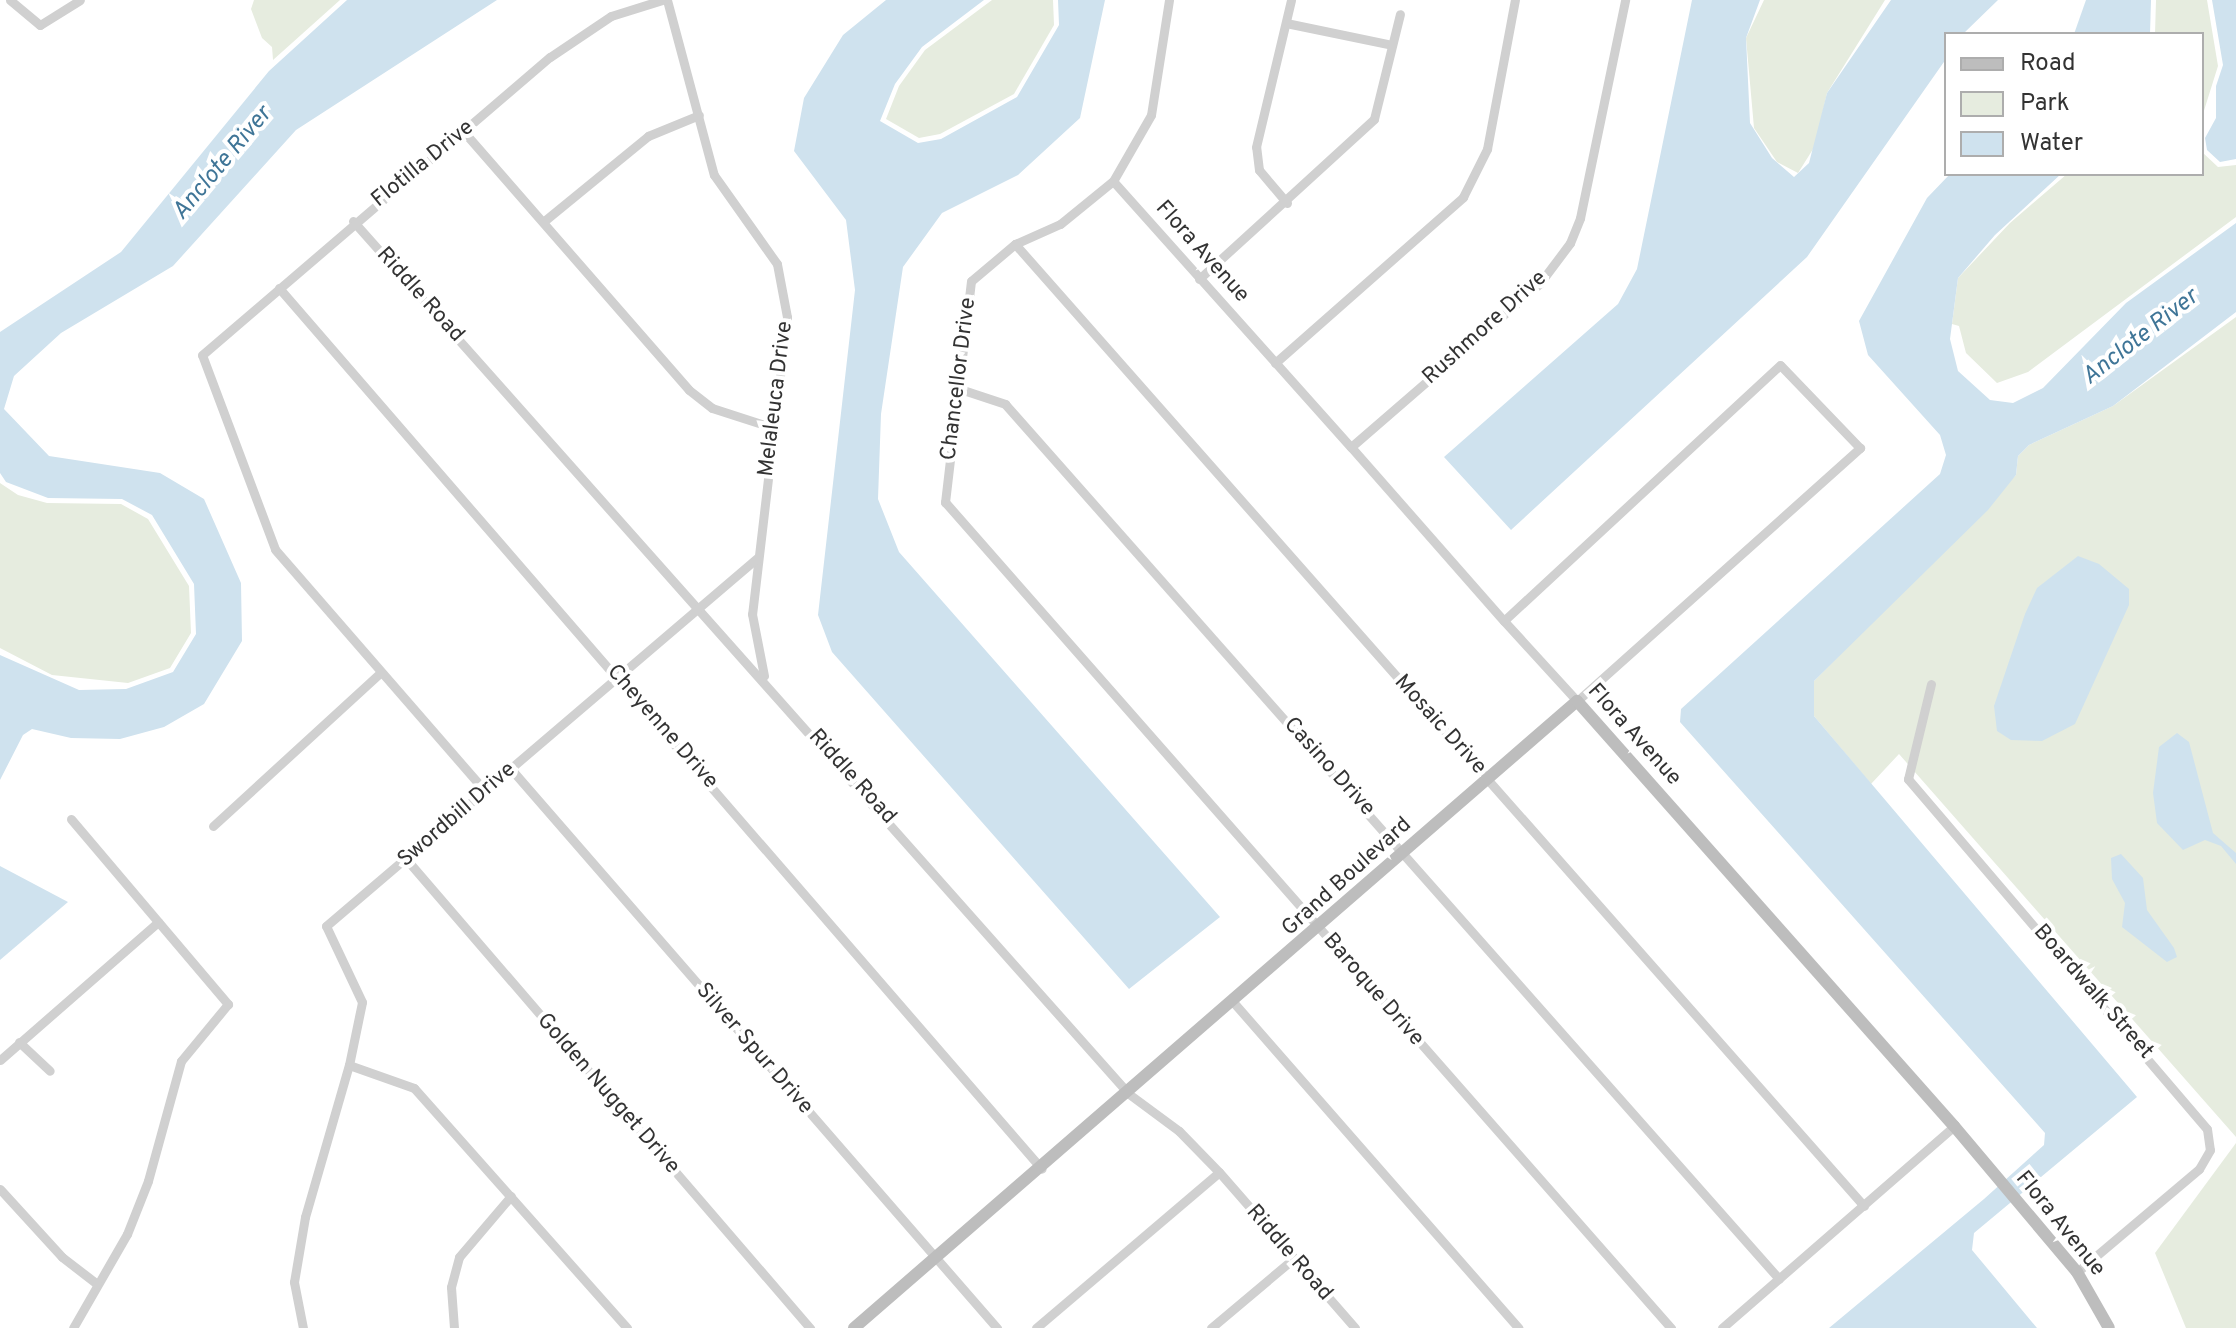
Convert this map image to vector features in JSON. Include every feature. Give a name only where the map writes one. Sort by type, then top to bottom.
[{"type":"street","points":[[10,0],[40,25],[80,0]]},
{"type":"street","name":"Melaleuca Drive","points":[[665,0],[714,175],[777,264],[787,317],[771,427],[752,614],[765,680]]},
{"type":"street","name":"Flotilla Drive","points":[[381,672],[275,549],[202,355],[353,221],[464,132],[550,57],[598,24],[665,0]]},
{"type":"street","name":"Chancellor Drive","points":[[1010,582],[945,502],[971,281],[1015,244],[1060,224],[1113,181],[1151,115],[1169,0]]},
{"type":"street","points":[[1287,203],[1259,170],[1256,147],[1291,0]]},
{"type":"street","points":[[1275,363],[1463,197],[1487,149],[1515,0]]},
{"type":"street","name":"Rushmore Drive","points":[[1351,447],[1540,283],[1570,243],[1580,218],[1625,0]]},
{"type":"street","points":[[1199,279],[1287,203],[1374,119],[1400,14]]},
{"type":"street","points":[[1286,23],[1392,45]]},
{"type":"street","points":[[543,222],[648,136],[699,115]]},
{"type":"street","points":[[464,132],[689,390],[712,408],[771,427]]},
{"type":"street","name":"Flora Avenue","points":[[1113,181],[1954,1126],[2077,1272],[2109,1328]]},
{"type":"street","name":"Riddle Road","points":[[353,221],[699,605],[1129,1094],[1179,1131],[1219,1172],[1355,1328]]},
{"type":"street","name":"Mosaic Drive","points":[[1015,244],[1864,1206]]},
{"type":"street","name":"Cheyenne Drive","points":[[279,288],[1042,1169]]},
{"type":"street","name":"Grand Boulevard","points":[[854,1328],[1319,929],[1860,448],[1780,365],[1504,621]]},
{"type":"street","name":"Casino Drive","points":[[957,388],[1005,404],[1404,851],[1779,1279]]},
{"type":"street","name":"Swordbill Drive","points":[[349,1065],[362,1002],[326,926],[407,860],[757,558]]},
{"type":"street","name":"Baroque Drive","points":[[1010,582],[1671,1328]]},
{"type":"street","points":[[213,826],[381,672],[485,791]]},
{"type":"street","name":"Boardwalk Street","points":[[1931,684],[1908,779],[2207,1129],[2210,1150],[2199,1169],[2077,1272]]},
{"type":"street","name":"Silver Spur Drive","points":[[511,769],[997,1328]]},
{"type":"street","points":[[71,819],[226,999],[227,1011],[181,1061],[148,1181],[127,1234],[73,1328]]},
{"type":"street","name":"Golden Nugget Drive","points":[[407,860],[810,1328]]},
{"type":"street","points":[[0,1060],[158,922]]},
{"type":"street","points":[[1234,1003],[1519,1328]]},
{"type":"street","points":[[19,1042],[50,1071]]},
{"type":"street","points":[[303,1328],[294,1282],[305,1217],[349,1065],[414,1088],[627,1328]]},
{"type":"street","points":[[1722,1328],[1954,1126]]},
{"type":"street","points":[[1036,1328],[1219,1172]]},
{"type":"street","points":[[0,1189],[62,1257],[97,1284]]},
{"type":"street","points":[[454,1328],[451,1287],[459,1257],[511,1196]]},
{"type":"street","points":[[1211,1328],[1293,1259]]},
{"type":"green space","points":[[254,0],[340,0],[273,60],[272,47],[262,38],[251,9]]},
{"type":"green space","points":[[992,0],[1053,0],[1054,25],[1014,94],[940,134],[919,138],[886,119],[899,86],[925,50]]},
{"type":"green space","points":[[1764,0],[1885,0],[1827,93],[1815,146],[1798,173],[1777,162],[1754,128],[1746,38]]},
{"type":"green space","points":[[2156,0],[2207,0],[2218,66],[2204,111],[2204,32],[2155,32]]},
{"type":"green space","points":[[2204,154],[2218,167],[2236,165],[2236,217],[2028,372],[1997,383],[1966,353],[1959,326],[1952,324],[1958,278],[2010,223],[2065,176],[2204,176]]},
{"type":"green space","points":[[2236,317],[2236,1137],[1899,754],[1871,784],[1814,716],[1814,681],[2016,475],[2018,456],[2029,445],[2113,406]]},
{"type":"green space","points":[[0,483],[18,495],[47,503],[121,504],[148,519],[189,586],[191,633],[170,668],[128,683],[52,675],[0,648]]},
{"type":"green space","points":[[2236,1143],[2236,1328],[2186,1328],[2155,1253]]},
{"type":"water","name":"Anclote River","points":[[347,0],[497,0],[296,130],[173,266],[61,333],[14,376],[4,409],[49,456],[160,473],[204,499],[241,583],[242,641],[204,704],[164,727],[120,739],[71,738],[32,729],[23,735],[0,780],[0,655],[79,690],[126,689],[173,672],[196,634],[194,584],[152,515],[122,499],[48,498],[6,482],[0,473],[0,332],[121,252],[269,71]]},
{"type":"water","points":[[886,0],[984,0],[922,47],[895,84],[880,121],[918,143],[941,139],[1017,97],[1059,25],[1058,0],[1105,0],[1080,118],[1018,175],[942,213],[903,267],[881,414],[878,499],[899,552],[1220,917],[1129,989],[832,652],[818,615],[855,290],[846,220],[794,151],[804,98],[843,35]]},
{"type":"water","points":[[1692,0],[1760,0],[1746,38],[1750,123],[1772,158],[1794,177],[1809,163],[1827,93],[1891,0],[1998,0],[1965,32],[1944,32],[1944,62],[1807,257],[1511,530],[1444,457],[1618,304],[1637,269]]},
{"type":"water","points":[[2086,0],[2151,0],[2150,32],[2075,32]]},
{"type":"water","points":[[2212,0],[2236,0],[2236,159],[2220,162],[2207,150],[2205,138],[2216,118],[2216,86],[2223,65]]},
{"type":"water","name":"Anclote River","points":[[1948,176],[2059,176],[1995,235],[1958,278],[1950,339],[1958,371],[1990,400],[2013,403],[2043,388],[2126,303],[2236,223],[2236,312],[2113,406],[2029,445],[2018,456],[2016,475],[1988,510],[1814,681],[1814,716],[2137,1097],[1974,1233],[1972,1250],[2037,1328],[1829,1328],[2044,1145],[2045,1133],[1680,722],[1681,709],[1940,474],[1946,455],[1940,435],[1868,355],[1859,321],[1927,198]]},
{"type":"water","points":[[2078,556],[2099,564],[2129,589],[2129,605],[2075,724],[2042,741],[2011,740],[1997,731],[1994,706],[2025,614],[2037,588]]},
{"type":"water","points":[[2177,733],[2189,742],[2213,833],[2236,853],[2236,864],[2221,846],[2205,840],[2183,850],[2157,823],[2153,793],[2159,747]]},
{"type":"water","points":[[2121,854],[2143,878],[2147,910],[2174,948],[2177,957],[2167,962],[2122,927],[2125,903],[2112,879],[2111,858]]},
{"type":"water","points":[[0,866],[68,902],[0,960]]}]
